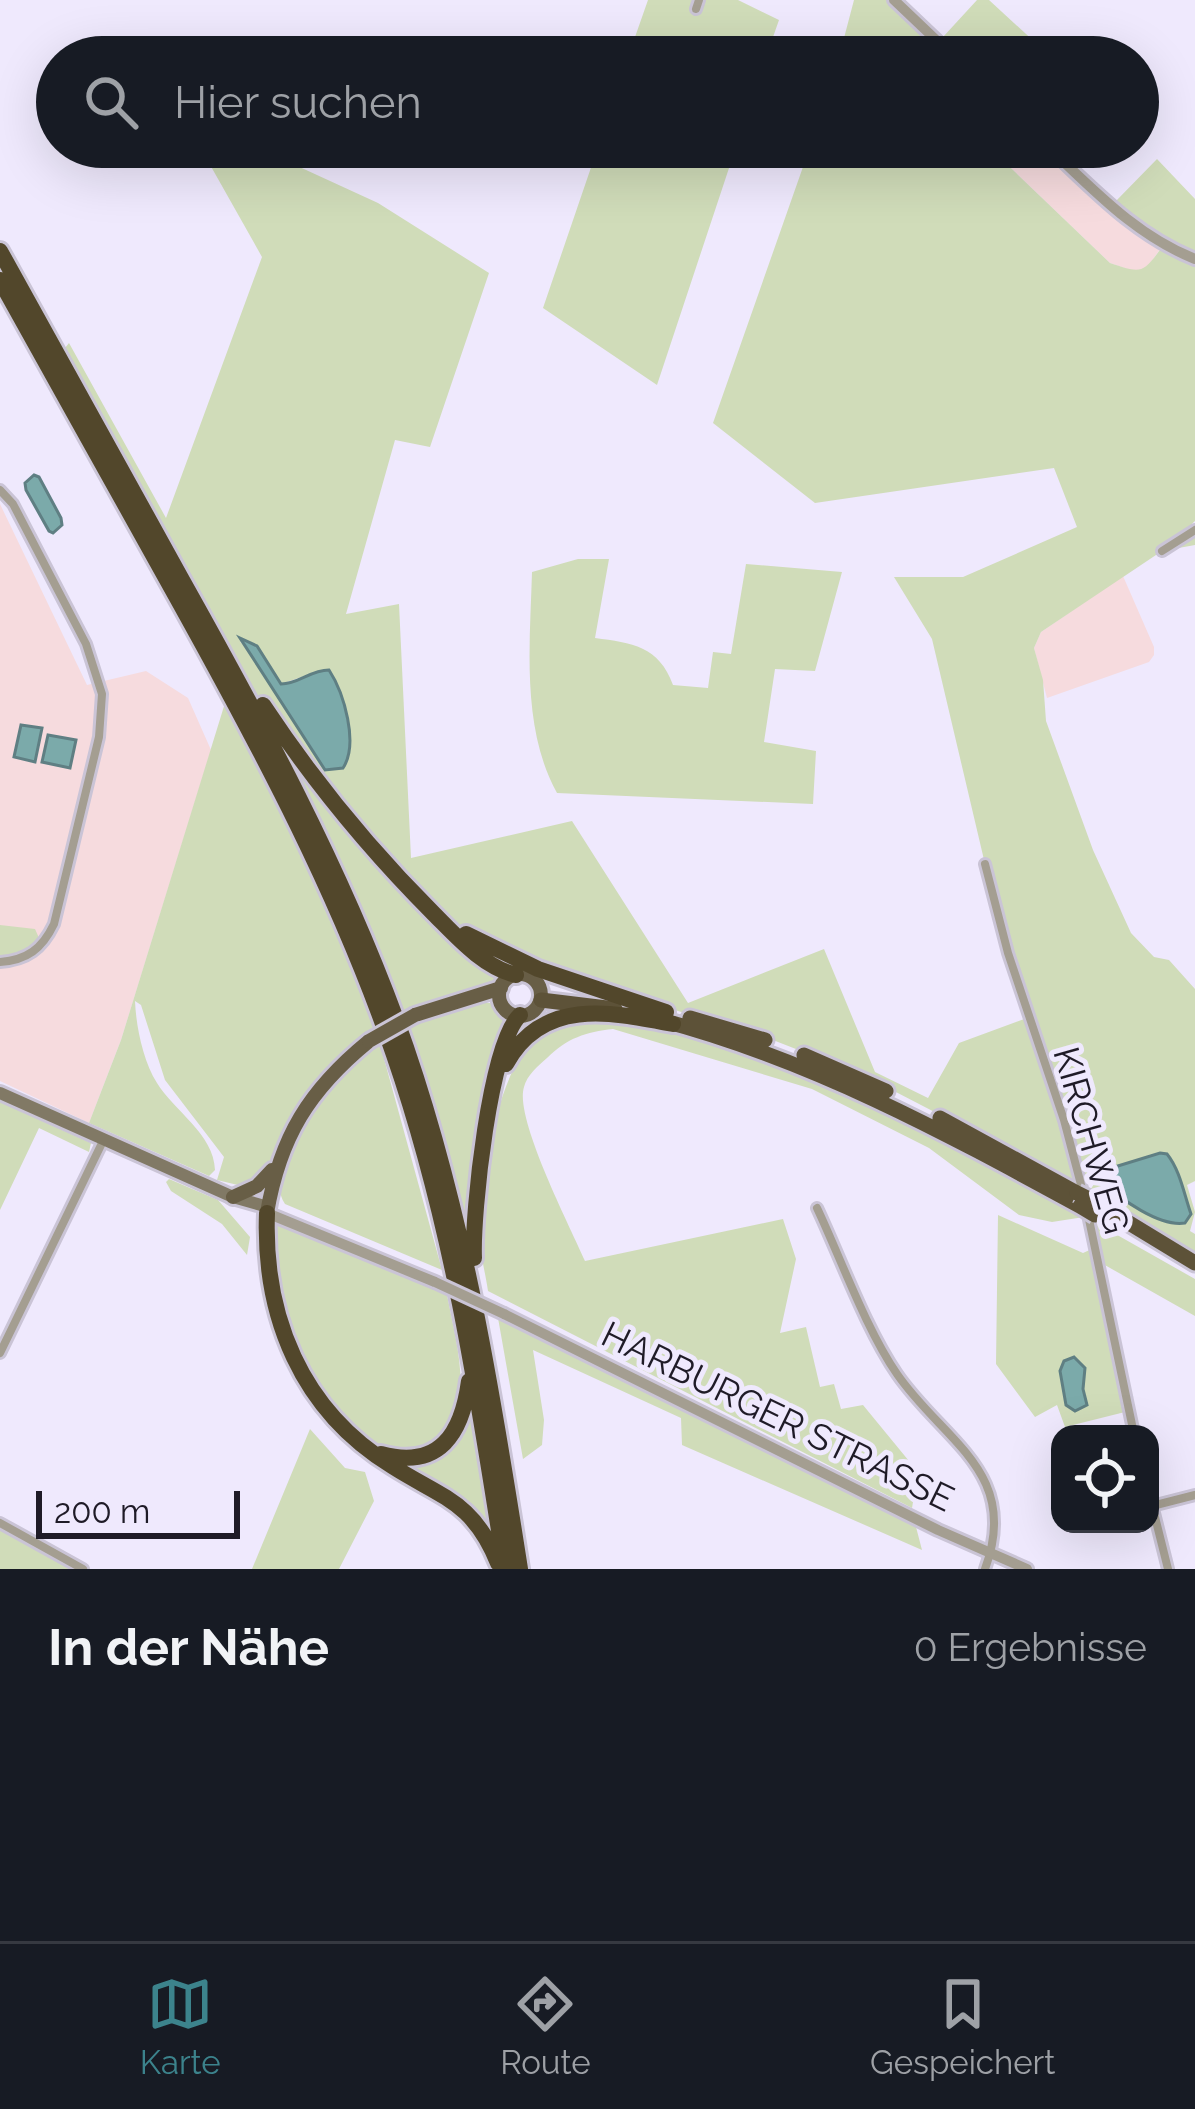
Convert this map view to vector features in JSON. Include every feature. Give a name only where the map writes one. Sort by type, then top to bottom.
[{"type":"highway","points":[[0,251],[326,850],[396,1020],[448,1186],[520,1569]]},
{"type":"highway","points":[[0,280],[251,732],[342,920],[416,1120],[480,1361],[503,1569]]},
{"type":"highway","points":[[213,636],[325,796],[466,945],[499,969],[516,975]]},
{"type":"highway","points":[[410,890],[463,932],[502,954],[670,1018]]},
{"type":"highway","points":[[540,994],[741,1032],[849,1074],[1195,1263]]},
{"type":"highway","points":[[491,1105],[513,1052],[551,1021],[601,1011],[670,1018]]},
{"type":"highway","points":[[364,1446],[407,1458],[441,1447],[455,1432],[466,1406],[487,1329],[474,1259],[473,1224],[491,1105],[508,1031],[520,1016]]},
{"type":"highway","points":[[1086,1204],[1195,1275]]},
{"type":"highway","points":[[273,1212],[269,1286],[284,1335],[315,1392],[364,1446],[459,1505],[491,1545],[503,1569]]},
{"type":"main road","points":[[233,1197],[256,1186],[275,1166],[322,1083],[369,1041],[415,1015],[454,1002],[501,995],[516,975],[532,977],[540,994],[532,1012],[520,1016],[508,1012],[501,995]]},
{"type":"main road","points":[[0,1093],[273,1212],[275,1166]]},
{"type":"street","points":[[894,0],[932,36]]},
{"type":"street","points":[[1070,168],[1127,221],[1195,259]]},
{"type":"street","points":[[0,490],[13,504],[86,644],[103,703],[54,924],[40,948],[0,962]]},
{"type":"street","points":[[1162,551],[1195,530]]},
{"type":"street","name":"KIRCHWEG","points":[[985,864],[1008,953],[1081,1178],[1132,1425]]},
{"type":"street","points":[[0,1353],[103,1141]]},
{"type":"street","points":[[818,1208],[897,1374],[973,1458],[992,1504],[995,1526],[985,1569]]},
{"type":"street","name":"HARBURGER STRASSE","points":[[273,1212],[504,1314],[1028,1569]]},
{"type":"street","points":[[1159,1501],[1195,1495]]},
{"type":"street","points":[[0,1523],[83,1569]]},
{"type":"street","points":[[1159,1533],[1168,1569]]},
{"type":"shaded area","points":[[648,0],[738,0],[779,20],[773,36],[635,36]]},
{"type":"shaded area","points":[[854,0],[894,0],[932,36],[845,36]]},
{"type":"shaded area","points":[[977,0],[989,0],[1028,36],[944,36]]},
{"type":"shaded area","points":[[1159,161],[1195,199],[1195,252],[1150,229],[1116,201],[1148,168],[1159,168]]},
{"type":"shaded area","points":[[212,168],[302,168],[378,203],[489,273],[430,447],[395,440],[346,614],[399,604],[411,858],[572,821],[688,1003],[824,949],[875,1072],[928,1098],[959,1043],[1027,1018],[932,639],[894,577],[963,577],[1077,527],[1054,468],[815,503],[713,423],[803,168],[1011,168],[1110,263],[1140,269],[1162,247],[1195,262],[1195,521],[1170,544],[1195,530],[1195,545],[1162,551],[1041,632],[1034,648],[1043,680],[1046,721],[1093,850],[1131,933],[1154,957],[1169,960],[1195,989],[1195,1181],[1187,1185],[1195,1212],[1190,1231],[1195,1234],[1195,1258],[1089,1192],[1094,1184],[1081,1178],[1079,1187],[865,1076],[760,1035],[620,994],[477,937],[448,918],[379,853],[260,701],[65,348],[69,343],[166,518],[262,257]],"holes":[[[240,642],[257,646],[281,684],[322,670],[334,677],[351,745],[325,770],[251,650]]]},
{"type":"shaded area","points":[[591,168],[729,168],[657,385],[543,308]]},
{"type":"shaded area","points":[[1011,168],[1073,168],[1163,245],[1147,268],[1136,272],[1110,263]]},
{"type":"shaded area","points":[[34,475],[61,518],[62,525],[53,533],[26,490],[25,483]]},
{"type":"shaded area","points":[[0,504],[87,685],[146,671],[188,698],[211,750],[121,1040],[89,1123],[0,1081]]},
{"type":"shaded area","points":[[578,559],[609,559],[595,638],[652,654],[673,685],[708,688],[713,652],[731,654],[746,564],[842,572],[815,671],[775,669],[764,742],[816,751],[813,804],[557,793],[533,713],[532,572]]},
{"type":"shaded area","points":[[1123,576],[1154,655],[1149,662],[1047,698],[1034,648],[1041,632]]},
{"type":"shaded area","points":[[240,638],[257,646],[281,684],[329,670],[348,719],[350,746],[343,768],[325,770]]},
{"type":"shaded area","points":[[225,703],[325,900],[375,1026],[322,1077],[282,1137],[260,1181],[242,1186],[217,1180],[224,1157],[165,1080],[141,1005],[135,1001],[141,1043],[152,1074],[201,1134],[215,1170],[209,1176],[89,1123],[121,1040]]},
{"type":"shaded area","points":[[21,725],[42,728],[35,762],[14,757]]},
{"type":"shaded area","points":[[48,735],[76,740],[70,768],[42,762]]},
{"type":"shaded area","points":[[290,758],[503,976],[495,986],[407,1011],[413,1025],[426,1015],[483,1002],[496,1004],[510,1017],[469,1238],[435,1114],[394,993],[346,874]]},
{"type":"shaded area","points":[[0,925],[35,929],[39,938],[22,953],[0,956]]},
{"type":"shaded area","points":[[634,1019],[787,1064],[1049,1194],[1051,1201],[1084,1217],[1052,1222],[1019,1215],[929,1148],[812,1089],[613,1029],[570,1041],[528,1079],[523,1102],[527,1122],[585,1261],[783,1219],[796,1259],[780,1333],[806,1327],[820,1387],[834,1384],[841,1409],[863,1405],[918,1472],[912,1508],[488,1291],[481,1250],[483,1193],[493,1130],[512,1072],[526,1050],[553,1029],[587,1021]]},
{"type":"shaded area","points":[[380,1044],[442,1270],[285,1204],[280,1193],[295,1142],[313,1109],[336,1080]]},
{"type":"shaded area","points":[[0,1102],[91,1143],[89,1152],[39,1128],[0,1210]]},
{"type":"shaded area","points":[[1167,1154],[1181,1182],[1191,1214],[1185,1223],[1141,1211],[1105,1181],[1108,1169]]},
{"type":"shaded area","points":[[169,1179],[218,1200],[250,1237],[247,1255],[222,1224],[171,1191]]},
{"type":"shaded area","points":[[998,1215],[1083,1253],[1094,1248],[1129,1411],[1064,1425],[1057,1405],[1035,1417],[996,1364]]},
{"type":"shaded area","points":[[1096,1223],[1195,1279],[1195,1316],[1103,1264]]},
{"type":"shaded area","points":[[276,1224],[298,1226],[447,1295],[461,1379],[455,1419],[437,1441],[425,1447],[392,1449],[361,1435],[333,1409],[308,1373],[277,1293],[272,1255]]},
{"type":"shaded area","points":[[498,1318],[916,1527],[922,1550],[682,1445],[681,1418],[533,1350],[544,1420],[542,1445],[523,1459]]},
{"type":"shaded area","points":[[1074,1357],[1085,1368],[1087,1405],[1075,1411],[1066,1405],[1060,1371],[1064,1361]]},
{"type":"shaded area","points":[[471,1396],[497,1555],[489,1540],[385,1458],[423,1458]]},
{"type":"shaded area","points":[[310,1429],[345,1468],[365,1472],[374,1501],[339,1569],[252,1569]]},
{"type":"shaded area","points":[[0,1526],[78,1569],[0,1569]]}]
